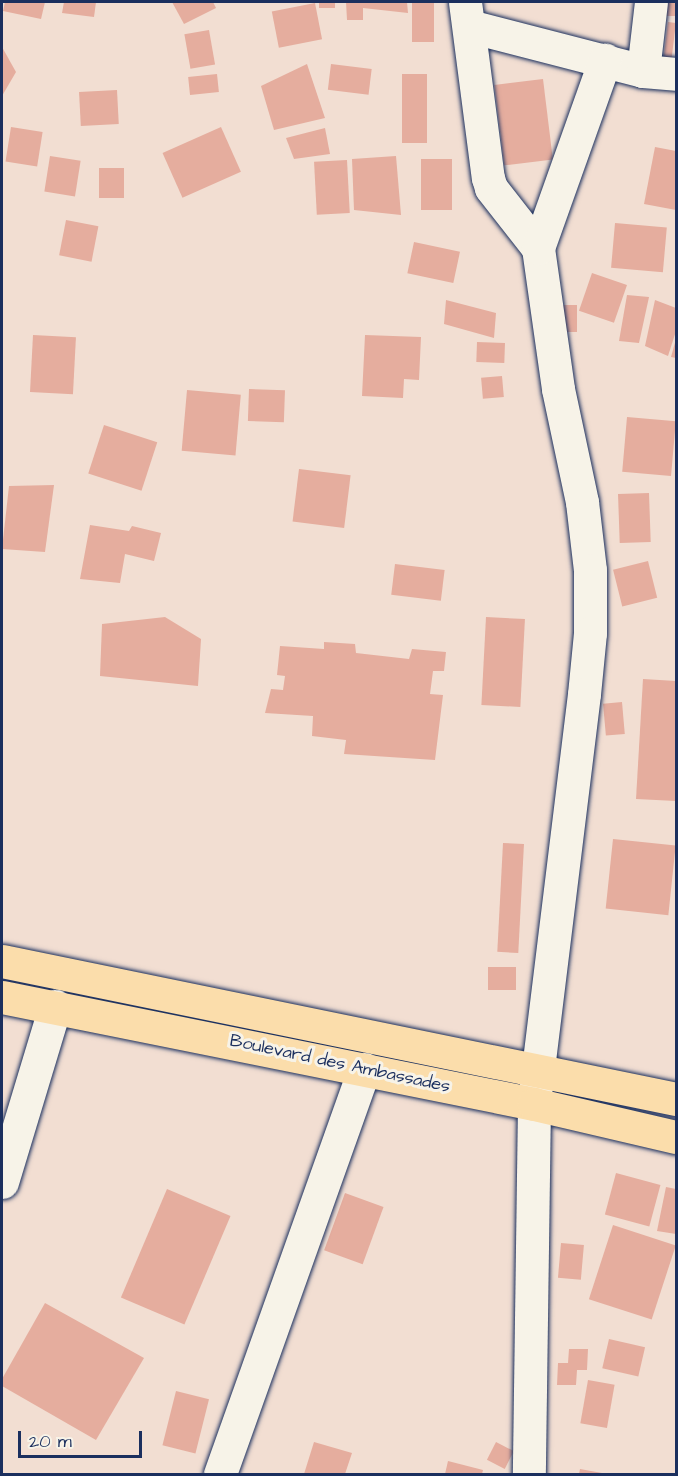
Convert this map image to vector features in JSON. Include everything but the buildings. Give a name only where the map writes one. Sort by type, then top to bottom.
[{"type":"main road","name":"Boulevard des Ambassades","points":[[2,961],[676,1099]]},
{"type":"main road","name":"Boulevard des Ambassades","points":[[2,997],[534,1104],[676,1137]]},
{"type":"street","points":[[643,71],[651,2]]},
{"type":"street","points":[[538,248],[491,188],[467,14],[643,71],[676,74]]},
{"type":"street","points":[[529,1474],[536,1070],[590,633],[590,570],[582,502],[558,389],[538,248],[605,60]]},
{"type":"street","points":[[2,1182],[55,1006]]},
{"type":"street","points":[[220,1474],[364,1069]]}]
